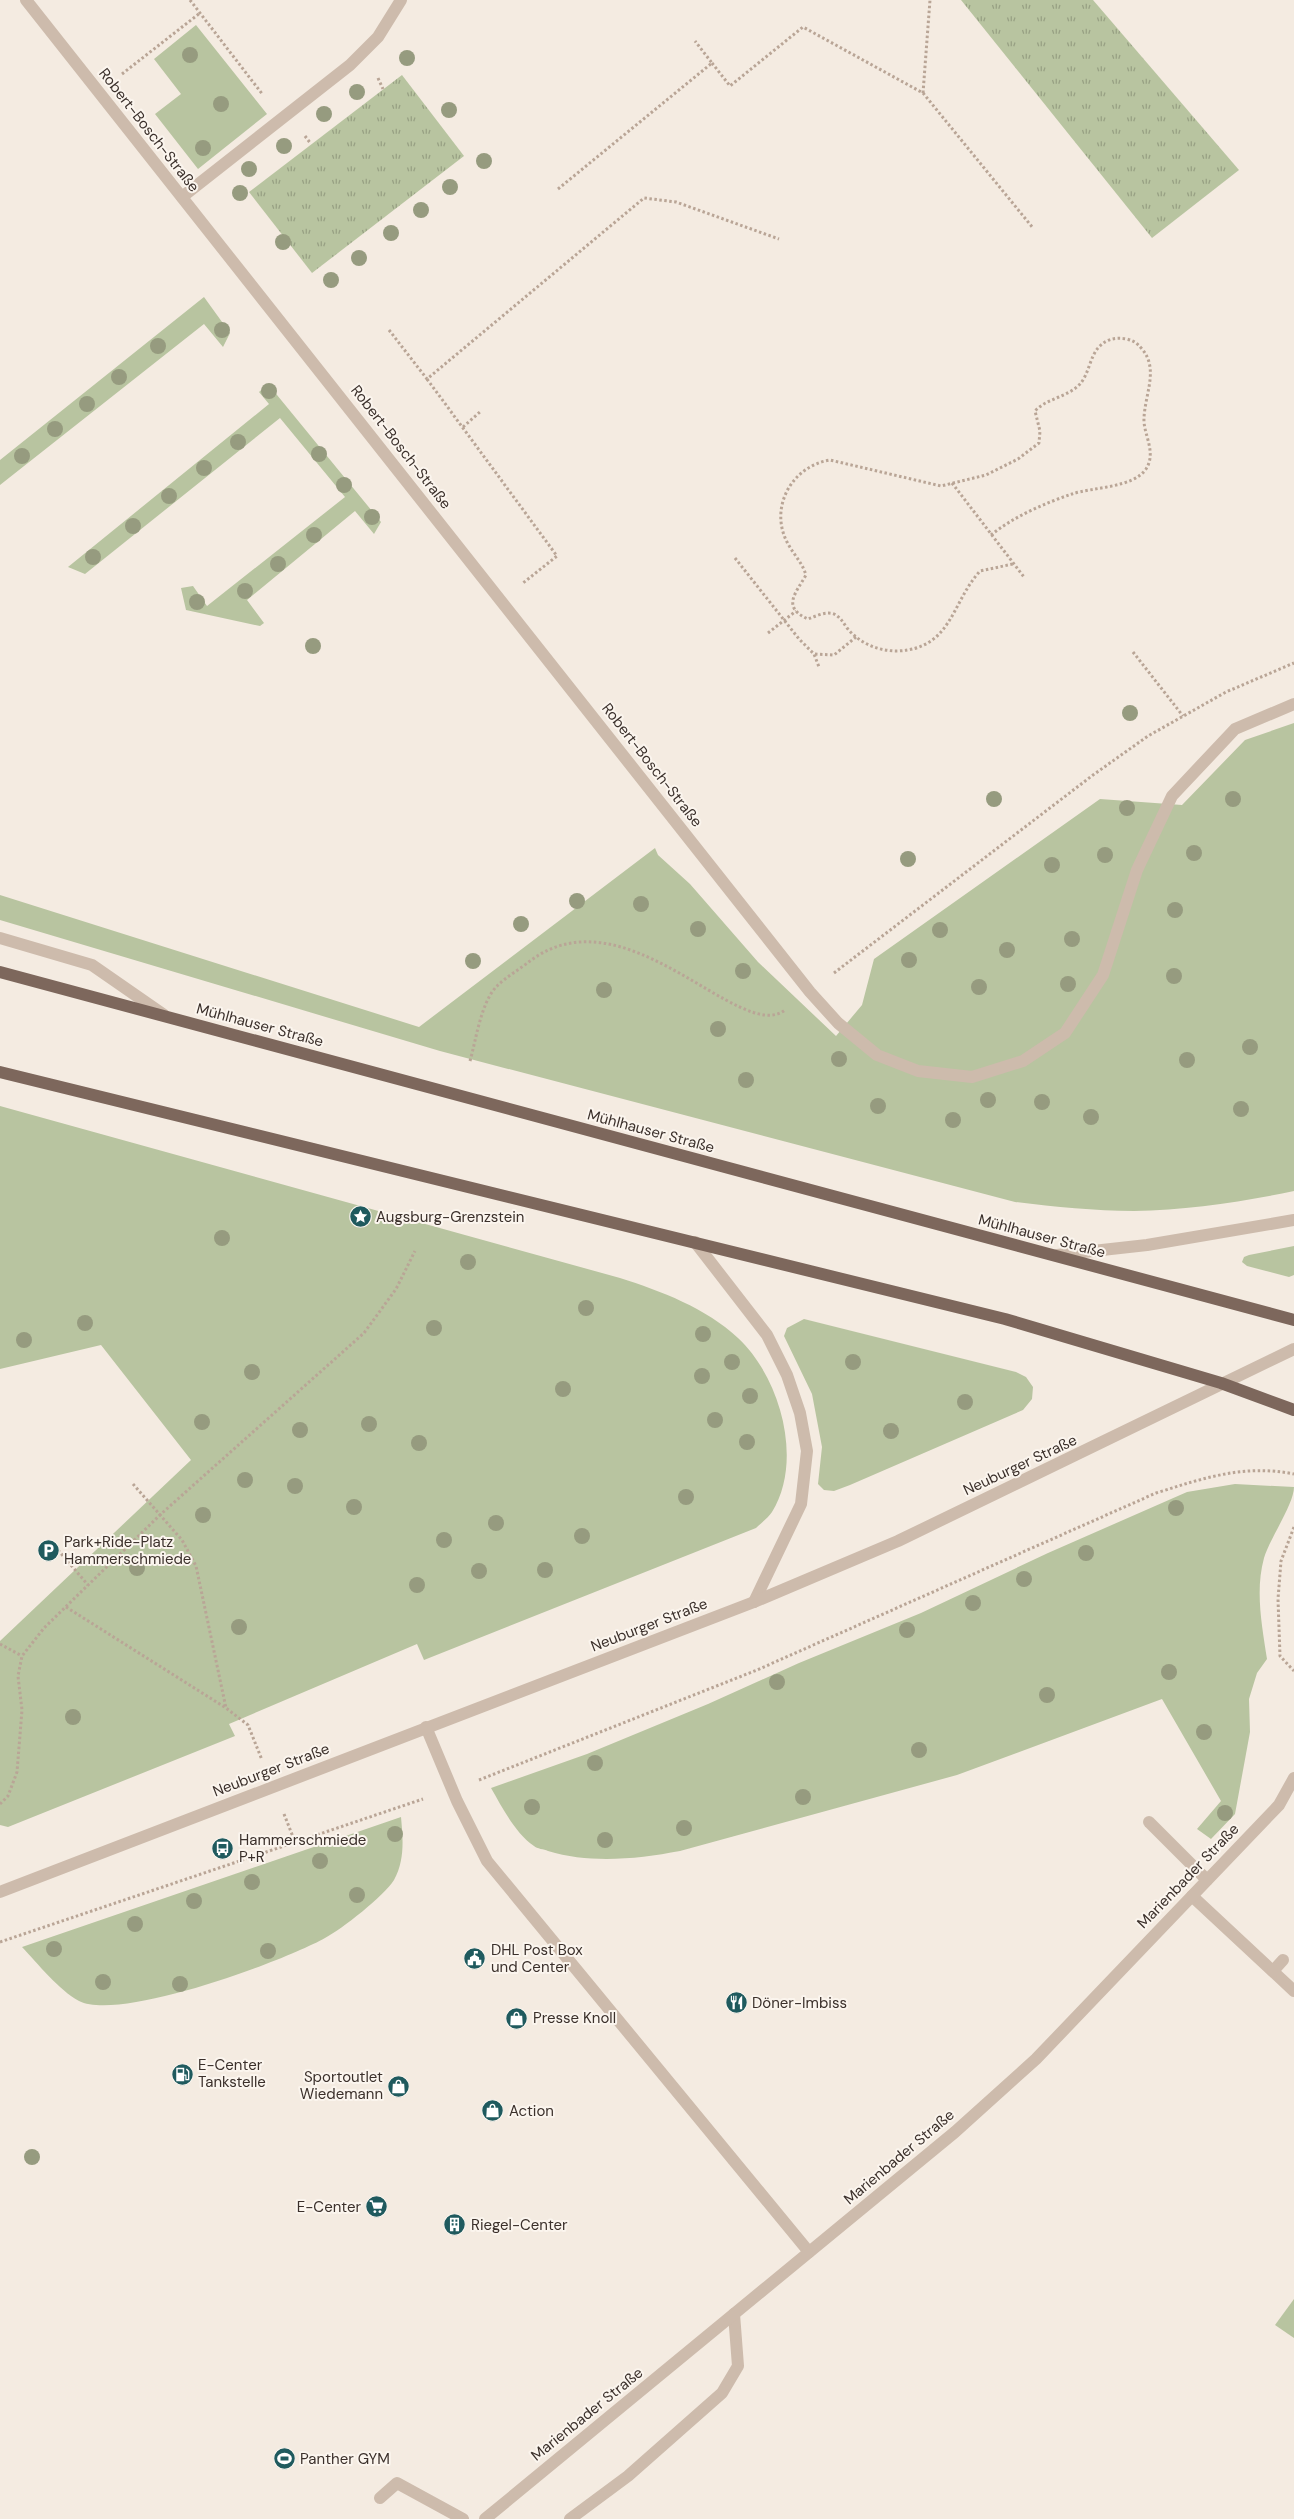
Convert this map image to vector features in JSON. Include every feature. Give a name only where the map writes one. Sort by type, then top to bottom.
[{"type":"main road","name":"Mühlhauser Straße","points":[[0,972],[1294,1320]]},
{"type":"main road","points":[[0,1072],[1005,1319],[1221,1384],[1294,1410]]},
{"type":"street","name":"Robert-Bosch-Straße","points":[[26,0],[810,992],[838,1023],[877,1055],[918,1071],[972,1078],[1022,1061],[1065,1033],[1102,975],[1137,870],[1172,796],[1235,730],[1294,704]]},
{"type":"street","points":[[182,197],[350,65],[378,37],[401,0]]},
{"type":"street","points":[[0,938],[92,965],[166,1017]]},
{"type":"street","points":[[1054,1256],[1147,1245],[1294,1220]]},
{"type":"street","points":[[695,1242],[767,1335],[787,1376],[800,1413],[807,1451],[801,1504],[754,1602]]},
{"type":"street","name":"Neuburger Straße","points":[[0,1892],[754,1602],[898,1541],[1100,1445],[1294,1349]]},
{"type":"street","points":[[426,1727],[452,1789],[487,1861],[809,2252]]},
{"type":"street","name":"Marienbader Straße","points":[[485,2519],[955,2132],[1036,2059],[1279,1805],[1294,1778]]},
{"type":"street","points":[[1149,1822],[1207,1880]]},
{"type":"street","points":[[1192,1896],[1294,1991]]},
{"type":"street","points":[[1273,1972],[1283,1960]]},
{"type":"street","points":[[570,2519],[628,2476],[722,2393],[738,2366],[734,2314]]},
{"type":"street","points":[[380,2498],[397,2483],[463,2519]]},
{"type":"path","points":[[190,0],[282,119]]},
{"type":"path","points":[[923,93],[930,0]]},
{"type":"path","points":[[99,92],[200,13]]},
{"type":"path","points":[[695,41],[730,86],[803,27],[923,93],[1033,228]]},
{"type":"path","points":[[558,189],[712,63]]},
{"type":"path","points":[[427,379],[644,198],[676,202],[779,239]]},
{"type":"path","points":[[389,330],[557,556],[501,601]]},
{"type":"path","points":[[991,534],[1006,523],[1071,494],[1112,484],[1126,484],[1146,469],[1150,453],[1148,437],[1143,428],[1148,384],[1152,375],[1150,361],[1134,341],[1120,338],[1107,340],[1097,348],[1080,385],[1042,403],[1035,411],[1040,431],[1039,443],[1018,459],[986,475],[941,486],[830,460],[819,462],[797,477],[782,500],[780,518],[787,542],[803,565],[806,575],[792,596],[796,611],[808,619],[821,614],[832,613],[840,618],[856,637],[880,650],[909,650],[939,636],[980,571],[1013,564]]},
{"type":"path","points":[[462,427],[481,411]]},
{"type":"path","points":[[952,483],[1024,577]]},
{"type":"path","points":[[735,558],[784,620],[814,654],[819,667]]},
{"type":"path","points":[[768,634],[796,611]]},
{"type":"path","points":[[814,654],[834,655],[856,637]]},
{"type":"path","points":[[1133,652],[1182,716]]},
{"type":"path","points":[[470,1061],[482,1014],[496,987],[544,951],[589,940],[634,950],[674,969],[736,1005],[758,1015],[781,1014],[1094,775],[1148,736],[1226,692],[1294,663]]},
{"type":"path","points":[[0,1804],[8,1796],[17,1772],[22,1710],[18,1676],[22,1656],[44,1628],[161,1514],[364,1334],[396,1289],[415,1251]]},
{"type":"path","points":[[0,1942],[452,1789],[757,1670],[1156,1492],[1221,1473],[1272,1470],[1294,1474]]},
{"type":"path","points":[[133,1484],[182,1540],[196,1566],[226,1708]]},
{"type":"path","points":[[1294,1528],[1282,1561],[1278,1598],[1280,1656],[1294,1672]]},
{"type":"path","points":[[58,1550],[88,1585]]},
{"type":"path","points":[[66,1607],[226,1708],[248,1725]]},
{"type":"path","points":[[0,1644],[22,1656]]},
{"type":"green space","points":[[961,0],[1093,0],[1239,170],[1152,238]]},
{"type":"green space","points":[[196,25],[267,114],[198,169],[155,114],[181,94],[154,59]]},
{"type":"green space","points":[[402,75],[464,156],[312,273],[249,192]]},
{"type":"green space","points":[[204,297],[230,333],[223,347],[204,324],[0,485],[0,460]]},
{"type":"green space","points":[[268,384],[381,522],[374,534],[355,511],[247,600],[264,623],[260,626],[186,610],[181,588],[193,586],[207,606],[345,497],[280,418],[85,574],[68,567],[269,404],[259,392]]},
{"type":"green space","points":[[1294,723],[1294,1191],[1255,1199],[1174,1209],[1134,1211],[1074,1208],[1015,1202],[440,1051],[0,920],[0,895],[419,1027],[655,848],[658,855],[690,884],[758,962],[836,1036],[862,1005],[874,959],[1100,799],[1182,805],[1245,740]]},
{"type":"green space","points":[[0,1106],[620,1278],[667,1295],[697,1309],[738,1338],[766,1374],[776,1396],[783,1420],[786,1468],[781,1491],[772,1512],[756,1528],[424,1660],[417,1644],[229,1724],[235,1736],[8,1827],[0,1825],[0,1641],[191,1460],[101,1345],[0,1369]]},
{"type":"green space","points":[[1294,1246],[1294,1275],[1289,1277],[1247,1266],[1242,1262],[1244,1257],[1249,1255]]},
{"type":"green space","points":[[804,1319],[1016,1372],[1026,1377],[1033,1387],[1032,1399],[1023,1410],[850,1485],[834,1491],[824,1490],[818,1484],[822,1447],[812,1394],[784,1336],[787,1328]]},
{"type":"green space","points":[[1235,1484],[1294,1487],[1290,1502],[1267,1550],[1261,1570],[1260,1608],[1267,1659],[1257,1673],[1249,1699],[1250,1732],[1235,1814],[1211,1839],[1197,1829],[1221,1801],[1162,1699],[957,1775],[680,1851],[647,1856],[614,1859],[581,1858],[537,1848],[527,1841],[515,1827],[491,1788],[587,1754],[708,1704],[799,1663],[921,1613],[1048,1553],[1187,1492]]},
{"type":"green space","points":[[401,1817],[403,1841],[400,1865],[394,1880],[381,1895],[352,1920],[325,1938],[240,1974],[164,1996],[129,2003],[100,2005],[79,2001],[71,1996],[22,1947]]},
{"type":"green space","points":[[1294,2299],[1294,2338],[1275,2325]]},
{"type":"place","name":"Augsburg-Grenzstein","points":[[360,1217]]},
{"type":"place","name":"Park+Ride-Platz Hammerschmiede","points":[[48,1551]]},
{"type":"place","name":"Hammerschmiede P+R","points":[[223,1849]]},
{"type":"place","name":"DHL Post Box und Center","points":[[475,1959]]},
{"type":"place","name":"Döner-Imbiss","points":[[736,2003]]},
{"type":"place","name":"Presse Knoll","points":[[517,2018]]},
{"type":"place","name":"E-Center Tankstelle","points":[[182,2074]]},
{"type":"place","name":"Sportoutlet Wiedemann","points":[[399,2086]]},
{"type":"place","name":"Action","points":[[493,2111]]},
{"type":"place","name":"E-Center","points":[[377,2207]]},
{"type":"place","name":"Riegel-Center","points":[[455,2225]]},
{"type":"place","name":"Panther GYM","points":[[284,2459]]}]
